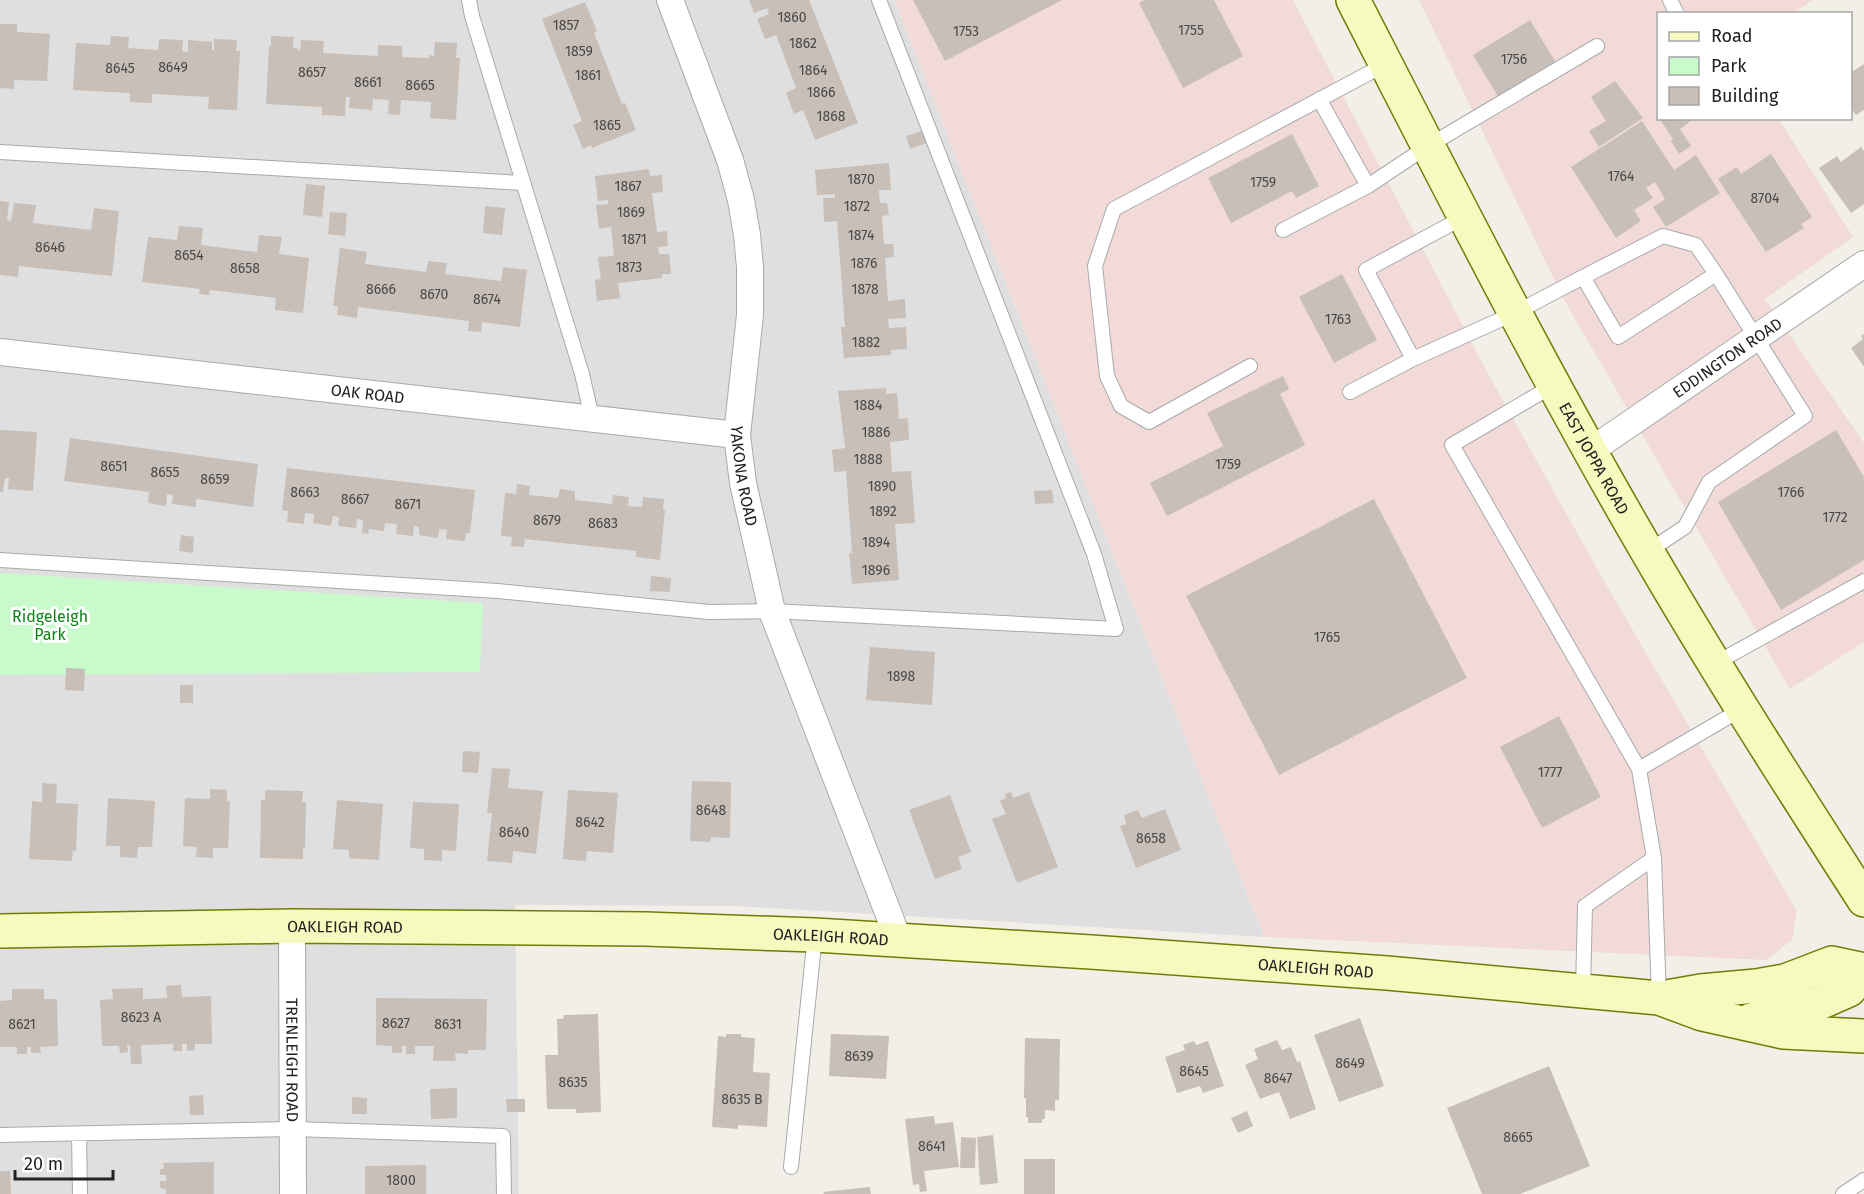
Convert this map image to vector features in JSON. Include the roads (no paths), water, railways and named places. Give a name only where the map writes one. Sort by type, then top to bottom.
[{"type":"street","name":"YAKONA ROAD","points":[[670,0],[730,160],[741,200],[747,235],[750,315],[737,435],[743,483],[772,611],[899,940]]},
{"type":"street","name":"EAST JOPPA ROAD","points":[[1353,0],[1515,313],[1647,552],[1742,709],[1864,900]]},
{"type":"street","name":"EDDINGTON ROAD","points":[[1590,451],[1864,264]]},
{"type":"street","name":"OAK ROAD","points":[[0,352],[737,435]]},
{"type":"street","name":"OAKLEIGH ROAD","points":[[0,931],[292,926],[645,929],[815,935],[1364,971],[1659,998],[1785,981],[1832,963],[1864,971],[1849,990],[1817,1004],[1740,1022],[1702,1014],[1659,998]]},
{"type":"street","name":"TRENLEIGH ROAD","points":[[292,926],[293,1194]]},
{"type":"street","points":[[1740,1022],[1783,1032],[1864,1036]]},
{"type":"lane","points":[[469,0],[522,183],[582,374],[592,418]]},
{"type":"lane","points":[[0,560],[498,591],[709,612],[772,611],[1116,629],[1094,554],[879,0]]},
{"type":"lane","points":[[1283,230],[1368,186],[1428,146],[1597,46]]},
{"type":"lane","points":[[1250,366],[1149,422],[1120,406],[1107,376],[1095,266],[1114,209],[1386,64]]},
{"type":"lane","points":[[1319,99],[1368,186]]},
{"type":"lane","points":[[0,152],[522,183]]},
{"type":"lane","points":[[1413,359],[1366,270],[1464,217]]},
{"type":"lane","points":[[1350,392],[1413,359],[1515,313],[1663,236],[1696,245],[1805,416],[1709,482],[1685,527],[1647,552]]},
{"type":"lane","points":[[1583,277],[1618,338],[1716,274]]},
{"type":"lane","points":[[1554,385],[1452,445],[1639,769],[1654,858],[1659,998]]},
{"type":"lane","points":[[1714,664],[1864,581]]},
{"type":"lane","points":[[1639,769],[1742,709]]},
{"type":"lane","points":[[1583,991],[1585,906],[1654,858]]},
{"type":"lane","points":[[791,1167],[815,935]]},
{"type":"lane","points":[[0,1135],[293,1129],[503,1136],[504,1194]]},
{"type":"lane","points":[[79,1134],[80,1194]]},
{"type":"lane","points":[[1843,1194],[1864,1180]]},
{"type":"park label","name":"Ridgeleigh Park","points":[[50,625]]}]
